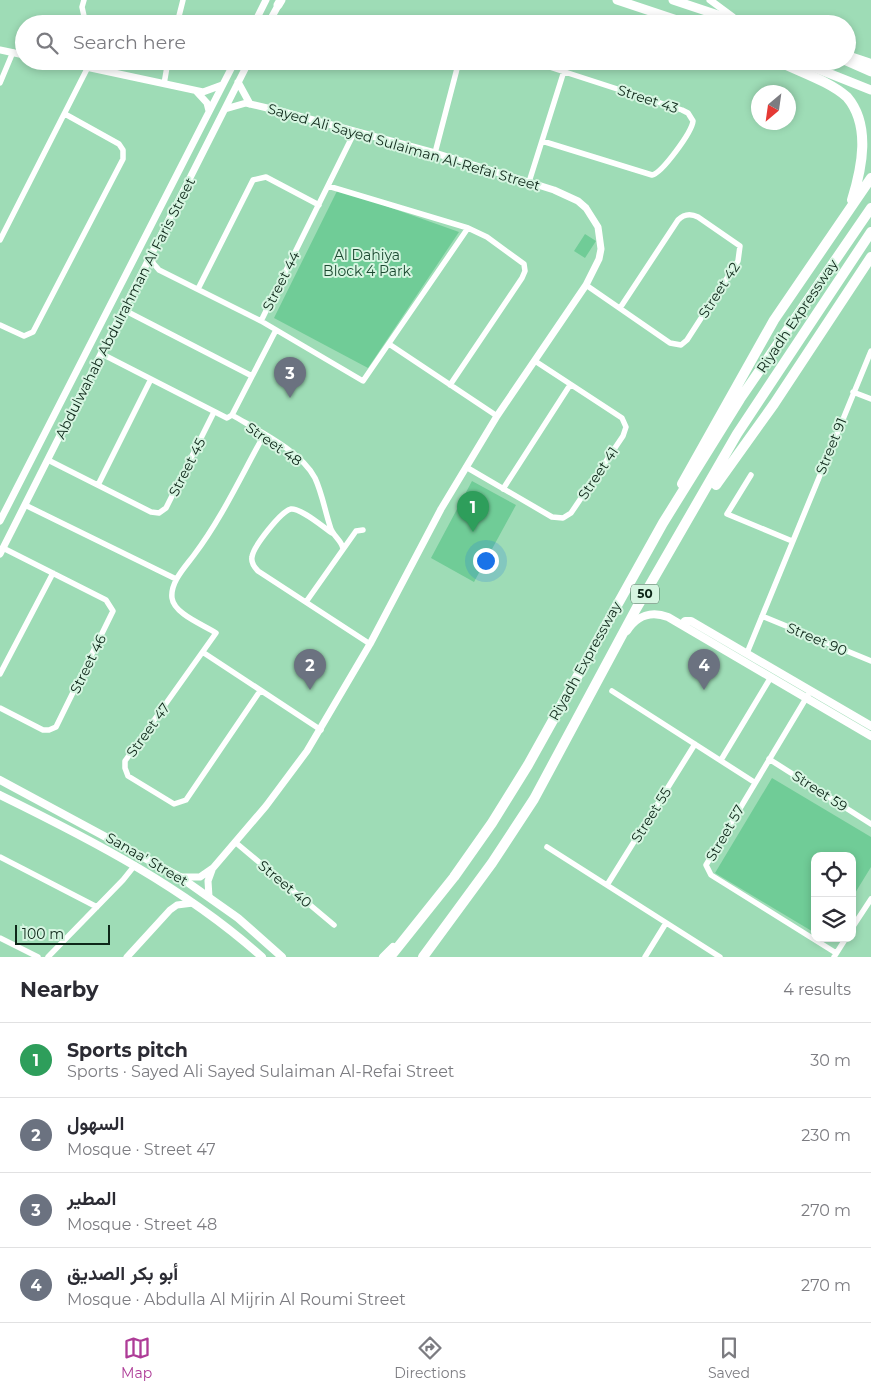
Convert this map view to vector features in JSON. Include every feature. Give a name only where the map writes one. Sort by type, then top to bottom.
[{"type":"highway","points":[[856,59],[871,64]]},
{"type":"highway","points":[[796,70],[847,98],[856,110],[862,124],[864,153],[848,213]]},
{"type":"highway","points":[[663,523],[692,464],[754,353],[774,320],[871,178]]},
{"type":"highway","name":"Riyadh Expressway","points":[[390,957],[421,920],[492,823],[528,765],[663,523],[740,399],[868,212]]},
{"type":"highway","name":"Riyadh Expressway","points":[[423,957],[492,864],[534,799],[654,578],[738,434],[871,232]]},
{"type":"highway","points":[[687,524],[774,404],[871,258]]},
{"type":"main road","points":[[617,0],[661,15]]},
{"type":"main road","points":[[673,0],[718,15]]},
{"type":"main road","points":[[856,65],[871,72]]},
{"type":"main road","points":[[821,70],[871,90]]},
{"type":"main road","points":[[609,660],[630,627],[648,614],[658,613],[682,625],[771,678],[809,694],[871,726]]},
{"type":"main road","points":[[682,625],[685,620],[691,621],[747,653],[871,736]]},
{"type":"main road","name":"Sanaa' Street","points":[[0,780],[180,877],[209,897],[282,957]]},
{"type":"main road","points":[[10,800],[17,795],[15,788]]},
{"type":"main road","name":"Sanaa' Street","points":[[0,795],[172,887],[229,927],[262,957]]},
{"type":"main road","points":[[27,808],[26,801],[32,797]]},
{"type":"main road","points":[[383,957],[421,920]]},
{"type":"street","points":[[84,0],[82,7],[84,15]]},
{"type":"street","points":[[179,15],[183,0]]},
{"type":"street","points":[[258,15],[266,0]]},
{"type":"street","points":[[710,0],[731,15]]},
{"type":"street","points":[[273,15],[280,2]]},
{"type":"street","points":[[0,50],[13,52],[0,83]]},
{"type":"street","points":[[0,240],[87,70]]},
{"type":"street","points":[[101,70],[196,91],[210,92],[222,85]]},
{"type":"street","points":[[164,84],[166,70]]},
{"type":"street","name":"Abdulwahab Abdulrahman Al Faris Street","points":[[0,521],[230,70]]},
{"type":"street","name":"Abdulwahab Abdulrahman Al Faris Street","points":[[1,551],[244,70]]},
{"type":"street","points":[[435,153],[457,70]]},
{"type":"street","name":"Street 43","points":[[542,141],[652,175],[662,170],[693,125],[692,117],[682,110],[561,70]]},
{"type":"street","points":[[529,182],[564,71]]},
{"type":"street","name":"Sayed Ali Sayed Sulaiman Al-Refai Street","points":[[238,82],[250,104]]},
{"type":"street","points":[[196,91],[207,103],[209,111]]},
{"type":"street","name":"Sayed Ali Sayed Sulaiman Al-Refai Street","points":[[180,877],[200,876],[213,868],[266,806],[321,730],[466,467],[498,416],[586,286],[599,259],[601,249],[601,238],[593,217],[578,201],[529,182],[435,153],[250,104],[237,104],[225,109]]},
{"type":"street","points":[[0,325],[24,336],[33,332],[123,159],[123,150],[119,144],[65,114]]},
{"type":"street","name":"Street 44","points":[[160,270],[261,320],[355,131]]},
{"type":"street","points":[[198,289],[253,180],[266,177],[319,205]]},
{"type":"street","points":[[328,186],[468,228],[487,237],[521,261],[526,268],[522,278],[450,385]]},
{"type":"street","name":"Street 42","points":[[586,286],[670,343],[681,345],[687,340],[738,261],[740,246],[698,217],[692,215],[684,216],[678,220],[620,308]]},
{"type":"street","points":[[261,320],[363,381],[468,228]]},
{"type":"street","points":[[152,254],[153,263],[160,270]]},
{"type":"street","points":[[142,272],[151,269],[160,270]]},
{"type":"street","points":[[119,287],[120,293],[125,296],[132,292]]},
{"type":"street","points":[[111,303],[121,303],[124,310],[252,376]]},
{"type":"street","points":[[102,354],[227,418],[232,415],[276,330]]},
{"type":"street","points":[[388,344],[498,416]]},
{"type":"street","name":"Street 91","points":[[747,653],[871,351]]},
{"type":"street","name":"Street 41","points":[[466,467],[552,517],[567,517],[623,436],[626,426],[622,418],[535,361]]},
{"type":"street","points":[[98,485],[151,379]]},
{"type":"street","points":[[503,489],[570,385]]},
{"type":"street","points":[[853,392],[871,398]]},
{"type":"street","name":"Street 45","points":[[48,460],[151,512],[162,512],[166,508],[214,412]]},
{"type":"street","name":"Street 48","points":[[232,415],[296,456],[314,476],[332,533]]},
{"type":"street","points":[[12,498],[21,497],[25,505],[176,579],[203,543],[264,435]]},
{"type":"street","points":[[751,475],[728,514],[792,541]]},
{"type":"street","points":[[18,485],[23,493],[32,491]]},
{"type":"street","name":"Street 48","points":[[343,549],[342,543],[332,533],[302,513],[292,509],[279,516],[254,552],[252,560],[255,569],[370,644]]},
{"type":"street","points":[[306,602],[357,530],[363,530]]},
{"type":"street","name":"Street 46","points":[[0,708],[43,730],[56,727],[112,614],[112,608],[106,600],[53,573],[1,551]]},
{"type":"street","points":[[0,674],[53,573]]},
{"type":"street","name":"Street 47","points":[[176,579],[172,598],[176,608],[216,633],[204,653],[125,761],[128,776],[174,804],[186,800],[260,691]]},
{"type":"street","name":"Street 90","points":[[762,616],[871,662]]},
{"type":"street","points":[[204,653],[321,730]]},
{"type":"street","points":[[721,760],[771,678]]},
{"type":"street","points":[[612,691],[754,782]]},
{"type":"street","name":"Street 57","points":[[809,694],[706,862],[706,868],[712,876],[835,955]]},
{"type":"street","name":"Street 55","points":[[607,885],[695,744]]},
{"type":"street","name":"Street 59","points":[[770,759],[871,824]]},
{"type":"street","name":"Street 40","points":[[235,842],[334,925]]},
{"type":"street","points":[[547,847],[720,957]]},
{"type":"street","points":[[0,857],[97,907]]},
{"type":"street","points":[[48,957],[123,880],[134,865]]},
{"type":"street","points":[[209,897],[208,881],[213,868]]},
{"type":"street","points":[[170,910],[173,903],[172,887]]},
{"type":"street","points":[[856,922],[871,899]]},
{"type":"street","points":[[127,957],[170,910],[177,905],[194,902]]},
{"type":"street","points":[[644,957],[666,923]]},
{"type":"street","points":[[0,938],[38,957]]},
{"type":"street","points":[[835,955],[843,942]]},
{"type":"green space","name":"Al Dahiya Block 4 Park","points":[[338,189],[459,232],[368,368],[274,318]]},
{"type":"green space","points":[[585,234],[596,241],[585,258],[574,251]]},
{"type":"green space","points":[[472,481],[516,505],[474,582],[431,558]]},
{"type":"green space","points":[[772,778],[871,837],[871,867],[856,891],[856,852],[811,852],[811,931],[715,873]]},
{"type":"place","name":"المطير","points":[[290,398]]},
{"type":"place","name":"Sports pitch","points":[[473,532]]},
{"type":"place","name":"السهول","points":[[310,690]]},
{"type":"place","name":"أبو بكر الصديق","points":[[704,690]]}]
